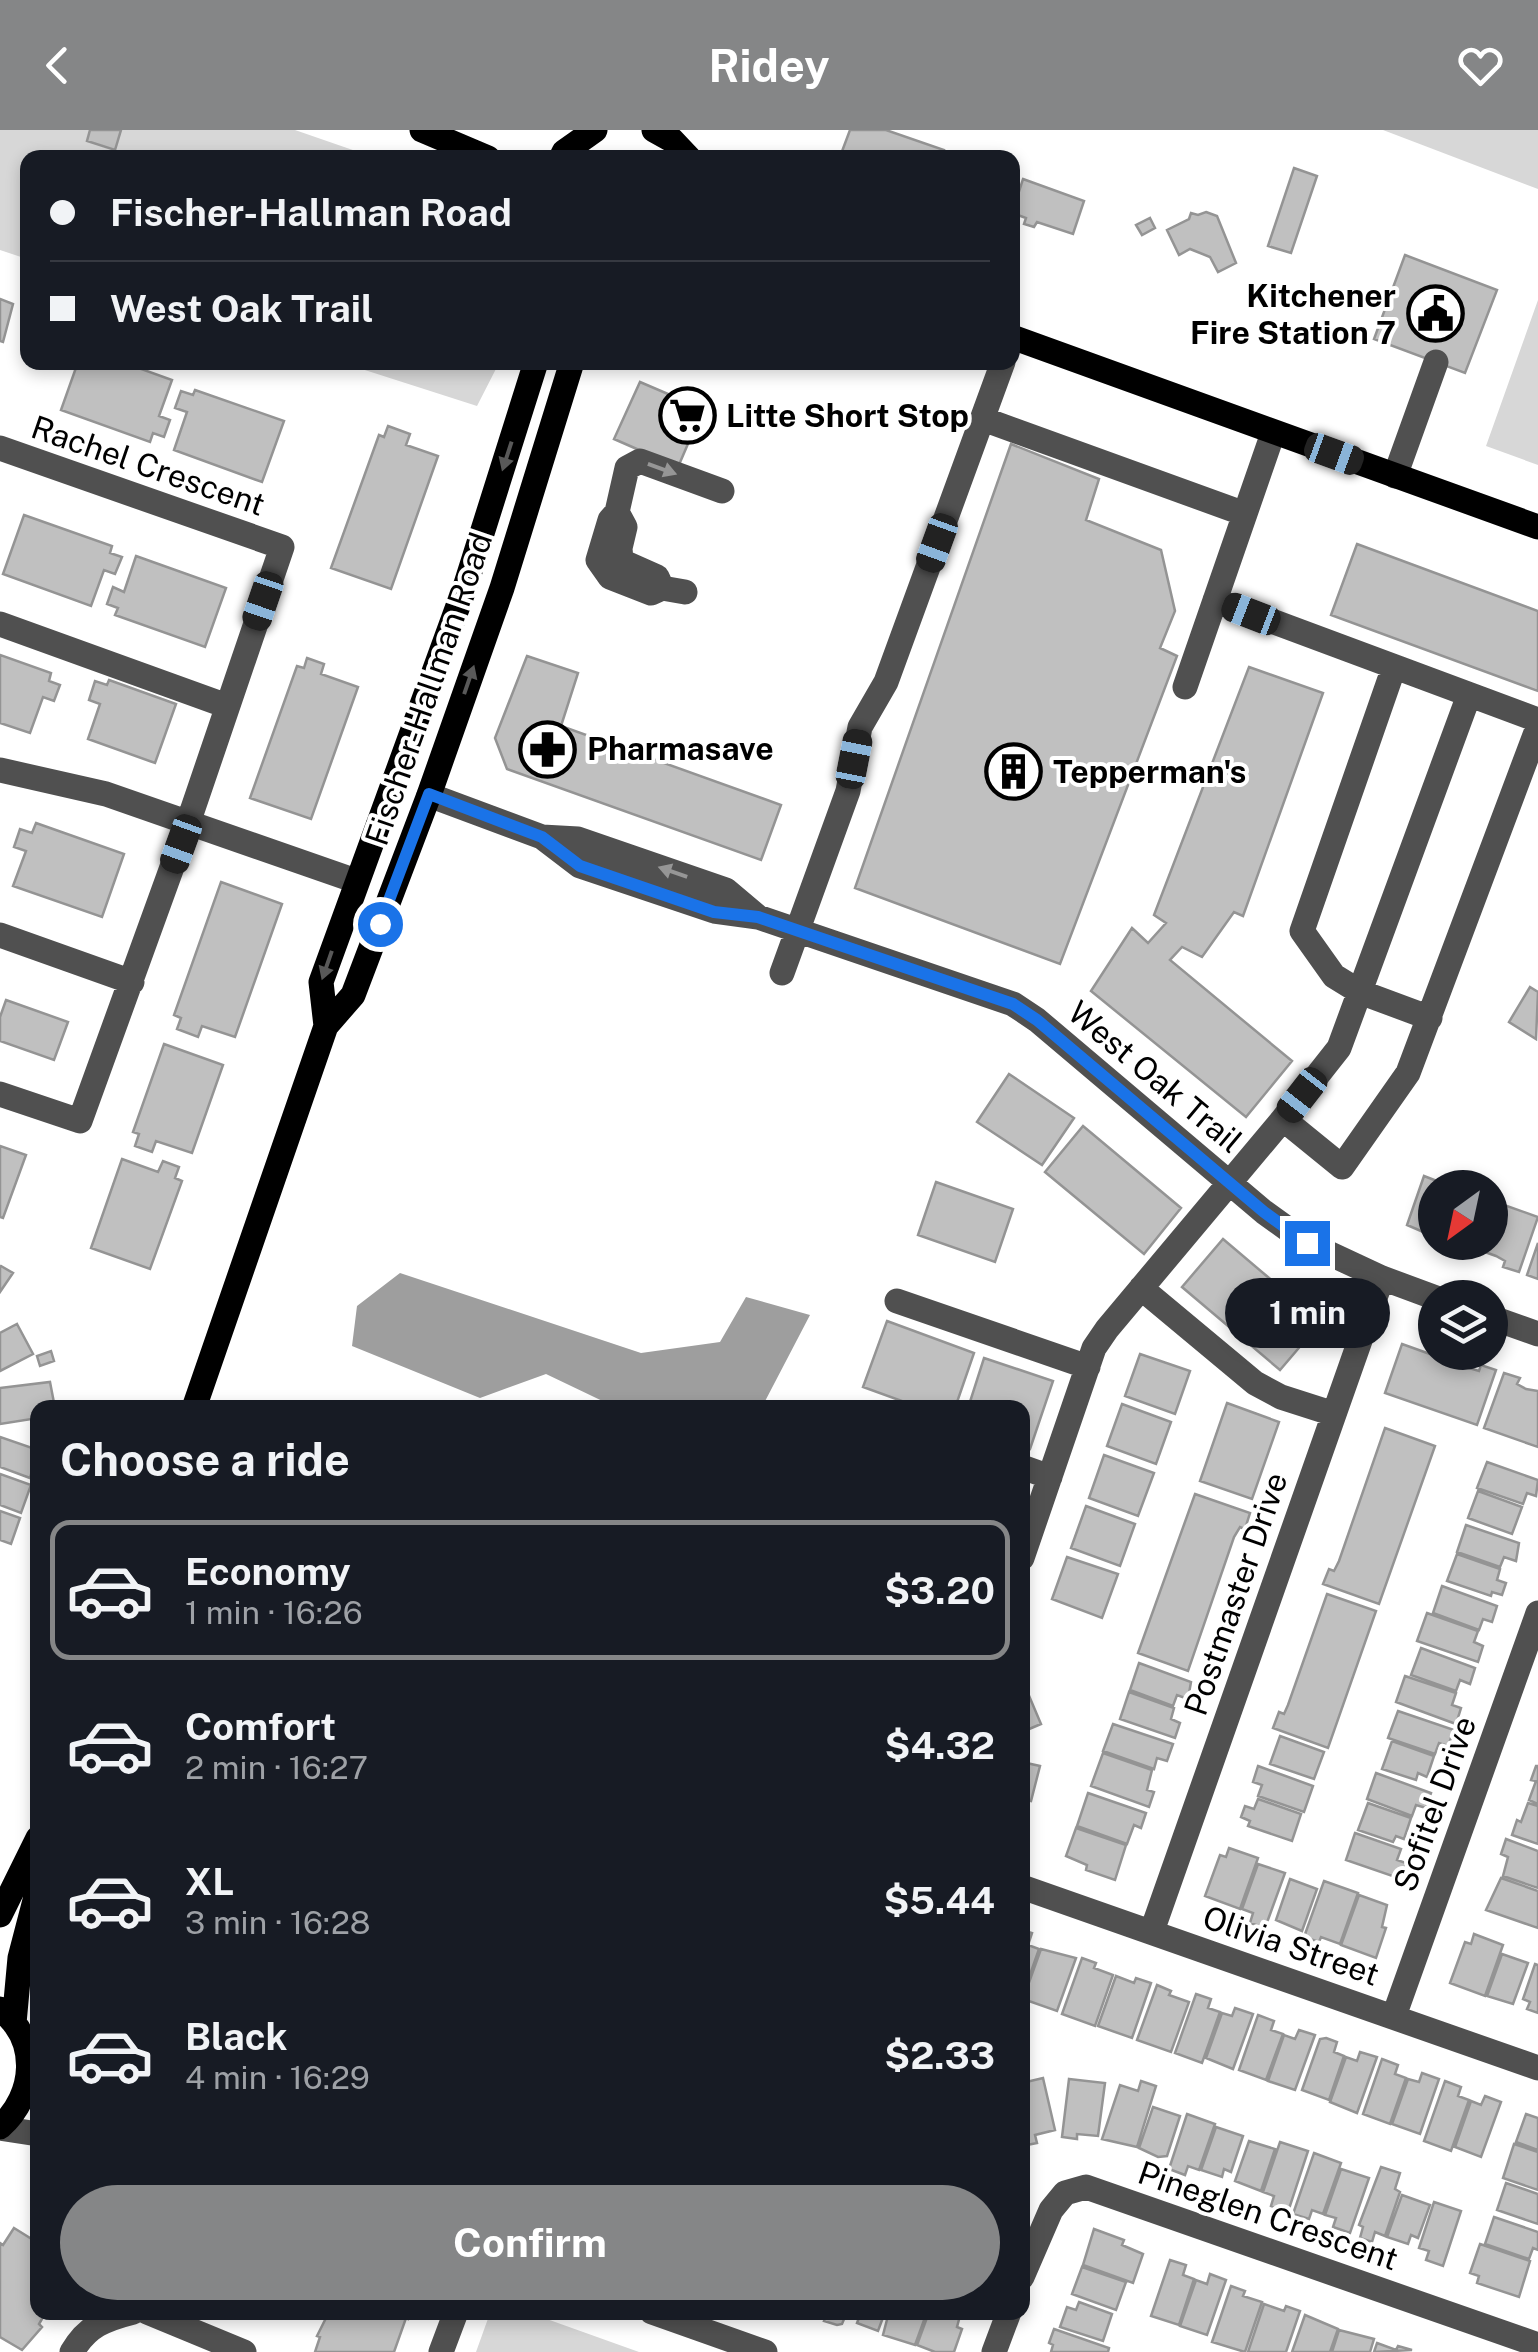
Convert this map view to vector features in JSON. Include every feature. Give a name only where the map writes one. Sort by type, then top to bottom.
[{"type":"main road","points":[[422,130],[469,150]]},
{"type":"main road","points":[[654,130],[681,150]]},
{"type":"main road","points":[[568,150],[586,131]]},
{"type":"main road","points":[[1020,341],[1538,527]]},
{"type":"main road","name":"Fischer-Hallman Road","points":[[326,1026],[321,982],[466,584],[533,370]]},
{"type":"main road","name":"Fischer-Hallman Road","points":[[197,1400],[326,1026],[354,994],[429,794],[502,588],[570,370]]},
{"type":"main road","points":[[422,710],[434,736],[422,769],[429,794]]},
{"type":"main road","points":[[0,1915],[30,1854]]},
{"type":"main road","points":[[0,2127],[18,2109],[30,2068],[19,2032],[20,1958],[30,1920]]},
{"type":"street","points":[[1395,476],[1436,362]]},
{"type":"street","points":[[782,973],[848,791],[860,727],[886,682],[1000,370]]},
{"type":"street","points":[[983,418],[1245,514]]},
{"type":"street","points":[[1185,687],[1274,433]]},
{"type":"street","name":"Rachel Crescent","points":[[0,448],[282,548],[80,1121],[0,1094]]},
{"type":"street","points":[[674,590],[657,577],[621,561],[625,527],[617,512],[627,468],[640,461],[722,490]]},
{"type":"street","points":[[1215,600],[1538,724],[1408,1073],[1342,1167],[1283,1119]]},
{"type":"street","points":[[0,624],[227,706]]},
{"type":"street","points":[[1394,667],[1302,931],[1334,976],[1360,992],[1430,1018]]},
{"type":"street","points":[[1030,1535],[1099,1340],[1339,1048],[1469,695]]},
{"type":"street","points":[[0,770],[106,794],[356,881]]},
{"type":"street","name":"West Oak Trail","points":[[429,794],[542,837],[578,838],[726,890],[758,917],[1013,1004],[1307,1243],[1418,1291]]},
{"type":"street","points":[[0,935],[132,982]]},
{"type":"street","name":"Postmaster Drive","points":[[1152,1931],[1382,1278]]},
{"type":"street","points":[[1141,1288],[1255,1384],[1334,1414]]},
{"type":"street","points":[[897,1301],[1088,1367]]},
{"type":"street","points":[[1508,1323],[1538,1334]]},
{"type":"street","points":[[1030,1470],[1050,1477]]},
{"type":"street","name":"Sofitel Drive","points":[[1394,2016],[1538,1613]]},
{"type":"street","name":"Olivia Street","points":[[1030,1890],[1538,2068]]},
{"type":"street","points":[[0,2127],[30,2133]]},
{"type":"street","name":"Pineglen Crescent","points":[[1030,2259],[1052,2210],[1065,2193],[1086,2187],[1538,2345]]},
{"type":"street","points":[[72,2352],[82,2334],[103,2320]]},
{"type":"street","points":[[167,2320],[244,2352]]},
{"type":"street","points":[[442,2352],[453,2320]]},
{"type":"street","points":[[669,2320],[722,2345],[764,2352]]},
{"type":"street","points":[[722,2345],[731,2320]]},
{"type":"street","points":[[994,2352],[1006,2320]]},
{"type":"shaded area","points":[[0,130],[295,130],[353,150],[20,150],[20,257],[0,250]]},
{"type":"shaded area","points":[[1383,130],[1538,130],[1538,189]]},
{"type":"shaded area","points":[[1538,300],[1538,465],[1486,446]]},
{"type":"shaded area","points":[[365,370],[495,370],[477,406]]},
{"type":"shaded area","points":[[400,1273],[641,1353],[720,1342],[746,1297],[810,1315],[766,1400],[600,1400],[546,1374],[480,1398],[352,1346],[357,1306]]},
{"type":"shaded area","points":[[487,2320],[550,2320],[639,2352],[476,2352]]},
{"type":"building","points":[[90,130],[121,130],[115,150],[87,141]]},
{"type":"building","points":[[850,130],[886,130],[944,150],[842,150]]},
{"type":"building","points":[[1294,168],[1317,176],[1291,253],[1268,246]]},
{"type":"building","points":[[1023,179],[1084,201],[1073,234],[1037,222],[1034,227],[1024,224],[1026,218],[1020,216]]},
{"type":"building","points":[[1191,213],[1217,216],[1236,263],[1218,272],[1210,257],[1190,249],[1179,255],[1167,230],[1189,219]]},
{"type":"building","points":[[1150,218],[1155,228],[1142,235],[1136,225]]},
{"type":"building","name":"Kitchener Fire Station 7","points":[[1405,255],[1497,290],[1465,373],[1374,339]]},
{"type":"building","points":[[0,299],[13,304],[3,342],[0,341]]},
{"type":"building","points":[[75,370],[144,370],[172,380],[159,416],[170,420],[164,437],[153,433],[150,442],[61,410]]},
{"type":"building","points":[[640,382],[703,409],[678,467],[614,439]]},
{"type":"building","points":[[195,390],[284,421],[262,482],[174,450],[187,412],[175,408],[181,391],[193,395]]},
{"type":"building","points":[[388,426],[410,434],[406,445],[438,456],[391,589],[331,568],[379,435],[384,437]]},
{"type":"building","name":"Tepperman's","points":[[1011,444],[1099,479],[1086,520],[1161,550],[1175,611],[1160,648],[1177,656],[1060,964],[855,888]]},
{"type":"building","points":[[24,515],[112,546],[110,553],[122,557],[115,574],[104,570],[91,606],[3,574]]},
{"type":"building","points":[[1357,544],[1538,611],[1538,691],[1331,615]]},
{"type":"building","points":[[136,556],[226,588],[205,647],[115,615],[118,608],[107,604],[113,587],[124,592]]},
{"type":"building","points":[[0,655],[51,673],[49,681],[60,685],[54,701],[43,697],[30,733],[0,723]]},
{"type":"building","points":[[527,656],[578,673],[561,726],[781,805],[761,860],[507,769],[495,738]]},
{"type":"building","points":[[307,658],[324,664],[321,674],[358,687],[311,819],[250,798],[297,666],[304,668]]},
{"type":"building","points":[[1249,667],[1323,693],[1243,916],[1234,912],[1202,957],[1182,947],[1170,960],[1292,1061],[1246,1117],[1091,991],[1132,928],[1148,943],[1166,923],[1154,915]]},
{"type":"building","points":[[109,680],[176,704],[155,763],[88,739],[100,704],[89,700],[95,681],[107,685]]},
{"type":"building","points":[[36,823],[124,854],[102,917],[13,886],[26,851],[14,847],[20,829],[32,833]]},
{"type":"building","points":[[221,882],[282,904],[235,1037],[202,1026],[198,1037],[177,1029],[181,1018],[174,1015]]},
{"type":"building","points":[[1530,987],[1538,992],[1536,1039],[1509,1022]]},
{"type":"building","points":[[6,1000],[68,1022],[54,1060],[0,1041],[0,1017]]},
{"type":"building","points":[[164,1044],[223,1065],[192,1153],[156,1141],[152,1152],[135,1146],[139,1134],[133,1132]]},
{"type":"building","points":[[1009,1074],[1074,1118],[1042,1165],[977,1122]]},
{"type":"building","points":[[1083,1126],[1181,1208],[1144,1254],[1045,1172]]},
{"type":"building","points":[[0,1146],[26,1155],[3,1218],[0,1217]]},
{"type":"building","points":[[122,1159],[158,1172],[163,1161],[179,1167],[175,1178],[182,1181],[150,1269],[91,1248]]},
{"type":"building","points":[[936,1182],[1013,1209],[995,1262],[918,1235]]},
{"type":"building","points":[[1418,1193],[1418,1230],[1407,1225]]},
{"type":"building","points":[[1508,1206],[1538,1217],[1519,1272],[1503,1267]]},
{"type":"building","points":[[1223,1239],[1321,1322],[1280,1370],[1182,1287]]},
{"type":"building","points":[[1538,1243],[1538,1279],[1527,1275]]},
{"type":"building","points":[[0,1267],[13,1273],[0,1292]]},
{"type":"building","points":[[887,1321],[974,1353],[958,1400],[899,1400],[863,1387]]},
{"type":"building","points":[[17,1324],[33,1354],[0,1371],[0,1333]]},
{"type":"building","points":[[1402,1344],[1418,1350],[1418,1370],[1496,1370],[1477,1425],[1385,1393]]},
{"type":"building","points":[[51,1351],[54,1361],[40,1366],[37,1356]]},
{"type":"building","points":[[1140,1354],[1190,1371],[1175,1414],[1125,1396]]},
{"type":"building","points":[[984,1358],[1053,1381],[1030,1449],[1030,1400],[971,1400]]},
{"type":"building","points":[[1504,1373],[1520,1378],[1517,1384],[1526,1389],[1538,1391],[1538,1447],[1484,1428]]},
{"type":"building","points":[[50,1382],[53,1400],[30,1400],[30,1419],[0,1424],[0,1388]]},
{"type":"building","points":[[1227,1403],[1279,1422],[1252,1499],[1200,1481]]},
{"type":"building","points":[[1122,1404],[1171,1422],[1156,1464],[1107,1446]]},
{"type":"building","points":[[1385,1428],[1435,1446],[1379,1604],[1323,1584],[1329,1569],[1334,1571],[1339,1561]]},
{"type":"building","points":[[0,1437],[30,1447],[30,1478],[0,1467]]},
{"type":"building","points":[[1104,1455],[1154,1473],[1138,1516],[1089,1498]]},
{"type":"building","points":[[1487,1462],[1538,1480],[1536,1496],[1527,1493],[1523,1504],[1477,1488]]},
{"type":"building","points":[[0,1474],[30,1485],[21,1513],[0,1505]]},
{"type":"building","points":[[1478,1491],[1522,1507],[1512,1534],[1468,1518]]},
{"type":"building","points":[[1195,1494],[1250,1513],[1245,1529],[1240,1527],[1234,1537],[1188,1671],[1138,1653]]},
{"type":"building","points":[[1086,1506],[1135,1524],[1120,1566],[1071,1548]]},
{"type":"building","points":[[0,1511],[20,1518],[11,1544],[0,1540]]},
{"type":"building","points":[[1466,1525],[1519,1543],[1516,1561],[1504,1557],[1500,1567],[1457,1552]]},
{"type":"building","points":[[1457,1554],[1500,1569],[1497,1580],[1506,1583],[1502,1595],[1492,1592],[1491,1596],[1447,1581]]},
{"type":"building","points":[[1067,1557],[1118,1574],[1102,1618],[1052,1599]]},
{"type":"building","points":[[1442,1586],[1497,1606],[1492,1622],[1483,1619],[1479,1630],[1433,1613]]},
{"type":"building","points":[[1327,1594],[1376,1611],[1328,1748],[1273,1728],[1279,1712],[1284,1714],[1288,1705]]},
{"type":"building","points":[[1427,1613],[1478,1631],[1474,1642],[1483,1646],[1478,1662],[1417,1641]]},
{"type":"building","points":[[1421,1648],[1475,1668],[1470,1684],[1460,1680],[1456,1691],[1411,1675]]},
{"type":"building","points":[[1139,1663],[1191,1682],[1188,1699],[1177,1695],[1173,1706],[1130,1690]]},
{"type":"building","points":[[1405,1676],[1456,1693],[1452,1705],[1461,1708],[1456,1724],[1396,1702]]},
{"type":"building","points":[[1129,1692],[1174,1708],[1171,1719],[1180,1723],[1175,1738],[1120,1719]]},
{"type":"building","points":[[1030,1698],[1041,1724],[1030,1729]]},
{"type":"building","points":[[1398,1711],[1454,1730],[1448,1746],[1439,1743],[1435,1754],[1388,1738]]},
{"type":"building","points":[[1113,1724],[1173,1744],[1167,1761],[1157,1758],[1154,1769],[1103,1751]]},
{"type":"building","points":[[1280,1736],[1324,1752],[1314,1779],[1270,1764]]},
{"type":"building","points":[[1392,1741],[1434,1756],[1427,1777],[1418,1773],[1416,1780],[1382,1769]]},
{"type":"building","points":[[1103,1753],[1152,1770],[1147,1790],[1154,1792],[1149,1807],[1091,1786]]},
{"type":"building","points":[[1030,1764],[1040,1766],[1030,1801]]},
{"type":"building","points":[[1258,1766],[1313,1786],[1304,1812],[1258,1796],[1262,1785],[1253,1782]]},
{"type":"building","points":[[1536,1766],[1538,1804],[1529,1800],[1536,1781],[1531,1780]]},
{"type":"building","points":[[1376,1773],[1431,1793],[1426,1808],[1416,1805],[1412,1816],[1367,1799]]},
{"type":"building","points":[[1088,1793],[1146,1813],[1141,1828],[1134,1825],[1127,1844],[1077,1826]]},
{"type":"building","points":[[1258,1799],[1301,1814],[1292,1841],[1248,1826],[1250,1821],[1241,1817],[1245,1806],[1254,1809]]},
{"type":"building","points":[[1368,1803],[1411,1818],[1404,1839],[1396,1836],[1393,1842],[1358,1830]]},
{"type":"building","points":[[1528,1803],[1538,1806],[1538,1844],[1512,1835]]},
{"type":"building","points":[[1076,1828],[1126,1845],[1115,1880],[1086,1870],[1087,1865],[1066,1856]]},
{"type":"building","points":[[1355,1833],[1401,1849],[1397,1860],[1406,1863],[1401,1879],[1346,1860]]},
{"type":"building","points":[[1506,1839],[1538,1851],[1538,1888],[1503,1876],[1508,1857],[1501,1854]]},
{"type":"building","points":[[1229,1848],[1258,1858],[1240,1909],[1205,1896],[1220,1855],[1226,1857]]},
{"type":"building","points":[[1258,1864],[1285,1873],[1265,1928],[1250,1923],[1253,1913],[1242,1909]]},
{"type":"building","points":[[1501,1878],[1538,1891],[1538,1928],[1486,1910]]},
{"type":"building","points":[[1290,1879],[1317,1889],[1302,1931],[1276,1920]]},
{"type":"building","points":[[1324,1881],[1358,1893],[1340,1944],[1321,1937],[1319,1942],[1304,1937]]},
{"type":"building","points":[[1359,1895],[1387,1905],[1382,1927],[1386,1928],[1376,1958],[1341,1945]]},
{"type":"building","points":[[1474,1934],[1503,1945],[1485,1996],[1450,1983],[1465,1942],[1471,1944]]},
{"type":"building","points":[[1030,1946],[1039,1949],[1030,1975]]},
{"type":"building","points":[[1041,1949],[1076,1958],[1057,2011],[1030,2001],[1030,1980]]},
{"type":"building","points":[[1502,1954],[1528,1963],[1513,2004],[1487,1996]]},
{"type":"building","points":[[1082,1958],[1113,1975],[1095,2026],[1062,2014]]},
{"type":"building","points":[[1535,1964],[1538,2013],[1527,2009],[1530,2002],[1523,1999]]},
{"type":"building","points":[[1116,1976],[1134,1983],[1136,1978],[1151,1983],[1132,2038],[1098,2026]]},
{"type":"building","points":[[1157,1985],[1171,1991],[1169,1995],[1189,2002],[1171,2052],[1137,2040]]},
{"type":"building","points":[[1196,1994],[1211,1999],[1208,2008],[1220,2012],[1202,2063],[1175,2053]]},
{"type":"building","points":[[1235,2008],[1253,2014],[1233,2069],[1206,2058],[1222,2013],[1232,2016]]},
{"type":"building","points":[[1258,2015],[1274,2021],[1271,2030],[1283,2034],[1266,2080],[1239,2070]]},
{"type":"building","points":[[1299,2030],[1315,2035],[1295,2090],[1268,2081],[1284,2035],[1295,2039]]},
{"type":"building","points":[[1320,2039],[1337,2042],[1334,2052],[1344,2056],[1329,2100],[1302,2090]]},
{"type":"building","points":[[1360,2052],[1377,2057],[1357,2113],[1330,2102],[1346,2057],[1357,2061]]},
{"type":"building","points":[[1382,2059],[1398,2065],[1395,2074],[1406,2078],[1390,2124],[1363,2114]]},
{"type":"building","points":[[1422,2073],[1439,2079],[1420,2134],[1392,2124],[1408,2079],[1419,2082]]},
{"type":"building","points":[[1043,2078],[1055,2130],[1035,2135],[1037,2143],[1030,2144],[1030,2081]]},
{"type":"building","points":[[1069,2079],[1105,2083],[1098,2136],[1062,2137]]},
{"type":"building","points":[[1141,2081],[1156,2086],[1137,2147],[1102,2139],[1120,2085],[1138,2091]]},
{"type":"building","points":[[1445,2081],[1461,2087],[1458,2096],[1469,2100],[1451,2151],[1424,2141]]},
{"type":"building","points":[[1485,2096],[1501,2102],[1481,2157],[1455,2147],[1471,2101],[1481,2105]]},
{"type":"building","points":[[1153,2107],[1180,2116],[1167,2156],[1158,2157],[1139,2148]]},
{"type":"building","points":[[1187,2114],[1215,2124],[1199,2170],[1188,2166],[1185,2175],[1169,2169]]},
{"type":"building","points":[[1526,2114],[1538,2118],[1538,2150],[1516,2142]]},
{"type":"building","points":[[1216,2127],[1243,2136],[1231,2172],[1224,2169],[1222,2177],[1201,2170]]},
{"type":"building","points":[[1249,2141],[1275,2149],[1261,2191],[1235,2181]]},
{"type":"building","points":[[1280,2142],[1308,2151],[1288,2212],[1271,2206],[1274,2196],[1263,2192]]},
{"type":"building","points":[[1514,2144],[1538,2152],[1538,2190],[1503,2178]]},
{"type":"building","points":[[1314,2153],[1341,2163],[1323,2214],[1312,2210],[1309,2219],[1293,2214]]},
{"type":"building","points":[[1381,2167],[1400,2173],[1395,2189],[1400,2192],[1385,2236],[1375,2232],[1372,2242],[1360,2238],[1363,2227],[1359,2225]]},
{"type":"building","points":[[1341,2169],[1369,2178],[1350,2233],[1333,2227],[1336,2218],[1325,2215]]},
{"type":"building","points":[[1506,2183],[1538,2194],[1538,2224],[1497,2210]]},
{"type":"building","points":[[1402,2195],[1430,2205],[1418,2238],[1411,2235],[1408,2244],[1387,2237]]},
{"type":"building","points":[[1434,2202],[1461,2211],[1443,2266],[1426,2260],[1429,2251],[1419,2248]]},
{"type":"building","points":[[1494,2217],[1538,2232],[1538,2250],[1533,2248],[1529,2259],[1485,2244]]},
{"type":"building","points":[[14,2228],[30,2238],[30,2320],[41,2320],[42,2327],[22,2350],[0,2337],[0,2243],[3,2245]]},
{"type":"building","points":[[1094,2229],[1124,2240],[1122,2245],[1143,2254],[1133,2283],[1083,2265]]},
{"type":"building","points":[[1480,2244],[1530,2261],[1519,2297],[1477,2283],[1479,2276],[1470,2273]]},
{"type":"building","points":[[1170,2260],[1186,2265],[1183,2275],[1194,2279],[1179,2325],[1151,2316]]},
{"type":"building","points":[[1082,2267],[1126,2282],[1116,2310],[1072,2294]]},
{"type":"building","points":[[1210,2274],[1226,2280],[1207,2335],[1180,2326],[1196,2280],[1207,2284]]},
{"type":"building","points":[[1231,2286],[1245,2291],[1243,2296],[1262,2302],[1245,2352],[1212,2342]]},
{"type":"building","points":[[1079,2302],[1112,2314],[1103,2341],[1060,2327],[1067,2307],[1076,2310]]},
{"type":"building","points":[[1264,2304],[1284,2311],[1286,2306],[1300,2311],[1286,2352],[1248,2352]]},
{"type":"building","points":[[1305,2315],[1338,2329],[1330,2352],[1292,2352]]},
{"type":"building","points":[[325,2320],[405,2320],[394,2352],[315,2352],[320,2337],[317,2336]]},
{"type":"building","points":[[824,2320],[844,2320],[837,2325]]},
{"type":"building","points":[[858,2320],[882,2320],[878,2331],[857,2323]]},
{"type":"building","points":[[887,2320],[924,2320],[915,2345],[883,2335]]},
{"type":"building","points":[[926,2320],[959,2320],[957,2327],[962,2329],[954,2352],[935,2352],[917,2345]]},
{"type":"building","points":[[1054,2329],[1109,2348],[1108,2352],[1051,2352],[1053,2345],[1049,2343]]},
{"type":"building","points":[[1339,2330],[1374,2339],[1370,2352],[1332,2352]]},
{"type":"building","points":[[1377,2343],[1396,2350],[1398,2346],[1412,2350],[1374,2352]]},
{"type":"place","name":"Kitchener Fire Station 7","points":[[1435,314]]},
{"type":"place","name":"Litte Short Stop","points":[[687,416]]},
{"type":"place","name":"Pharmasave","points":[[548,749]]},
{"type":"place","name":"Tepperman's","points":[[1014,772]]},
{"type":"route","points":[[380,924],[429,794],[542,837],[580,866],[714,912],[758,917],[1013,1004],[1264,1212],[1307,1243]]}]
